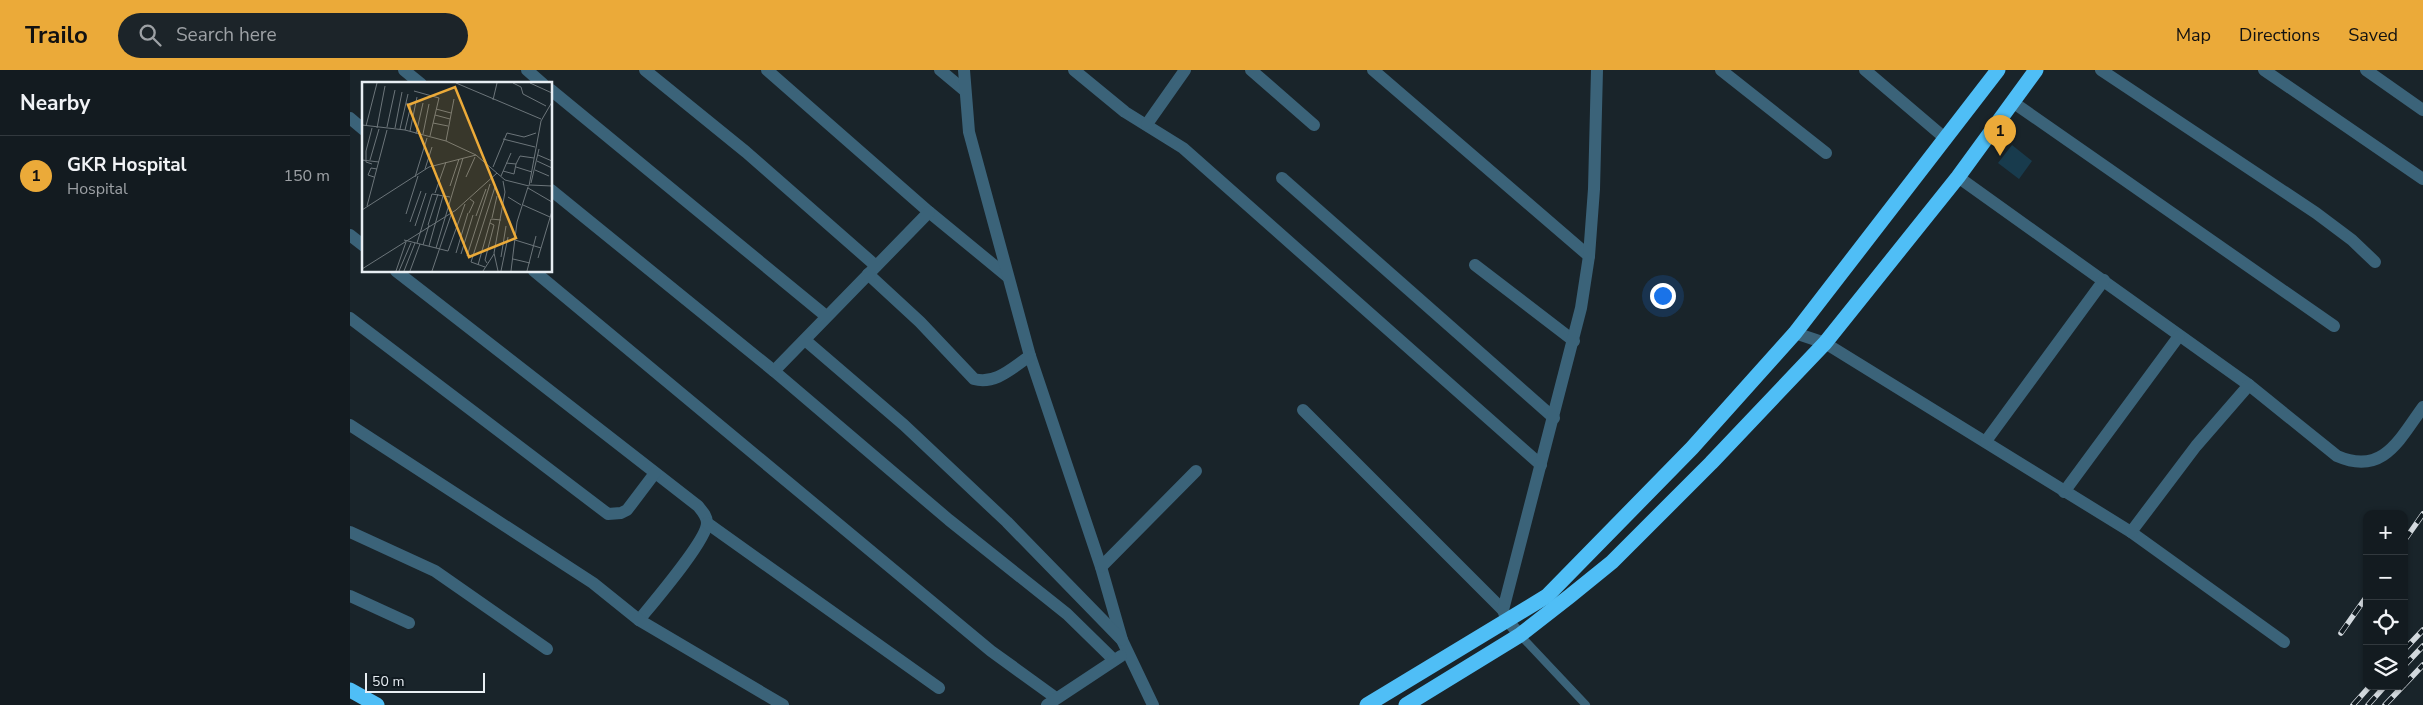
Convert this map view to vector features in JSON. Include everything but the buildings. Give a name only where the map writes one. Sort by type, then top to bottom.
[{"type":"highway","points":[[1367,705],[1505,615],[1547,596],[1692,448],[1795,333],[1998,70]]},
{"type":"highway","points":[[1406,705],[1520,635],[1612,562],[1825,343],[1958,177],[2014,103],[2036,70]]},
{"type":"highway","points":[[350,690],[377,705]]},
{"type":"street","points":[[404,70],[418,82]]},
{"type":"street","points":[[526,70],[541,82]]},
{"type":"street","points":[[645,70],[746,152],[872,270],[974,379],[992,380],[1030,356]]},
{"type":"street","points":[[767,70],[929,212],[1006,276]]},
{"type":"street","points":[[940,70],[964,90]]},
{"type":"street","points":[[964,70],[964,90],[969,132],[1006,276],[1030,356],[1101,566],[1122,640],[1153,705]]},
{"type":"street","points":[[1074,70],[1121,108],[1183,148],[1541,465]]},
{"type":"street","points":[[1147,124],[1185,70]]},
{"type":"street","points":[[1251,70],[1314,124]]},
{"type":"street","points":[[1373,70],[1589,256]]},
{"type":"street","points":[[1505,615],[1541,465],[1574,341],[1589,256],[1594,189],[1597,70]]},
{"type":"street","points":[[1721,70],[1826,153]]},
{"type":"street","points":[[1865,70],[1946,139]]},
{"type":"street","points":[[2101,70],[2316,213],[2352,240],[2375,262]]},
{"type":"street","points":[[2264,70],[2423,179]]},
{"type":"street","points":[[2366,70],[2423,110]]},
{"type":"street","points":[[552,91],[826,316]]},
{"type":"street","points":[[2014,103],[2334,326]]},
{"type":"street","points":[[350,118],[362,128]]},
{"type":"street","points":[[1958,177],[2249,385],[2337,456],[2363,463],[2380,459],[2394,447],[2423,407]]},
{"type":"street","points":[[1282,178],[1554,418]]},
{"type":"street","points":[[552,191],[774,371],[942,514],[1067,614],[1114,660]]},
{"type":"street","points":[[774,371],[929,212]]},
{"type":"street","points":[[350,235],[362,244]]},
{"type":"street","points":[[1475,265],[1574,341]]},
{"type":"street","points":[[397,272],[698,506],[704,514],[707,523],[939,688]]},
{"type":"street","points":[[535,272],[1051,702],[1127,652]]},
{"type":"street","points":[[1986,441],[2104,280]]},
{"type":"street","points":[[350,318],[608,514],[627,510],[655,473]]},
{"type":"street","points":[[1795,333],[1825,343],[2131,532],[2284,642]]},
{"type":"street","points":[[2064,492],[2179,336]]},
{"type":"street","points":[[805,340],[904,425],[986,503],[1122,640]]},
{"type":"street","points":[[2131,532],[2214,425],[2249,385]]},
{"type":"street","points":[[1303,410],[1505,615],[1520,635]]},
{"type":"street","points":[[350,425],[593,583],[639,620],[783,705]]},
{"type":"street","points":[[1101,566],[1196,471]]},
{"type":"street","points":[[639,620],[699,542],[707,523]]},
{"type":"street","points":[[350,532],[435,571],[547,649]]},
{"type":"street","points":[[350,596],[409,623]]},
{"type":"lane","points":[[1520,635],[1586,705]]},
{"type":"railway","points":[[2408,535],[2423,514]]},
{"type":"railway","points":[[2341,633],[2364,600]]},
{"type":"railway","points":[[2408,646],[2423,630]]},
{"type":"railway","points":[[2408,662],[2423,646]]},
{"type":"railway","points":[[2408,681],[2423,665]]},
{"type":"railway","points":[[2353,705],[2366,690]]},
{"type":"railway","points":[[2368,705],[2381,690]]},
{"type":"railway","points":[[2385,705],[2399,690]]},
{"type":"place","name":"GKR Hospital","points":[[2000,156]]}]
